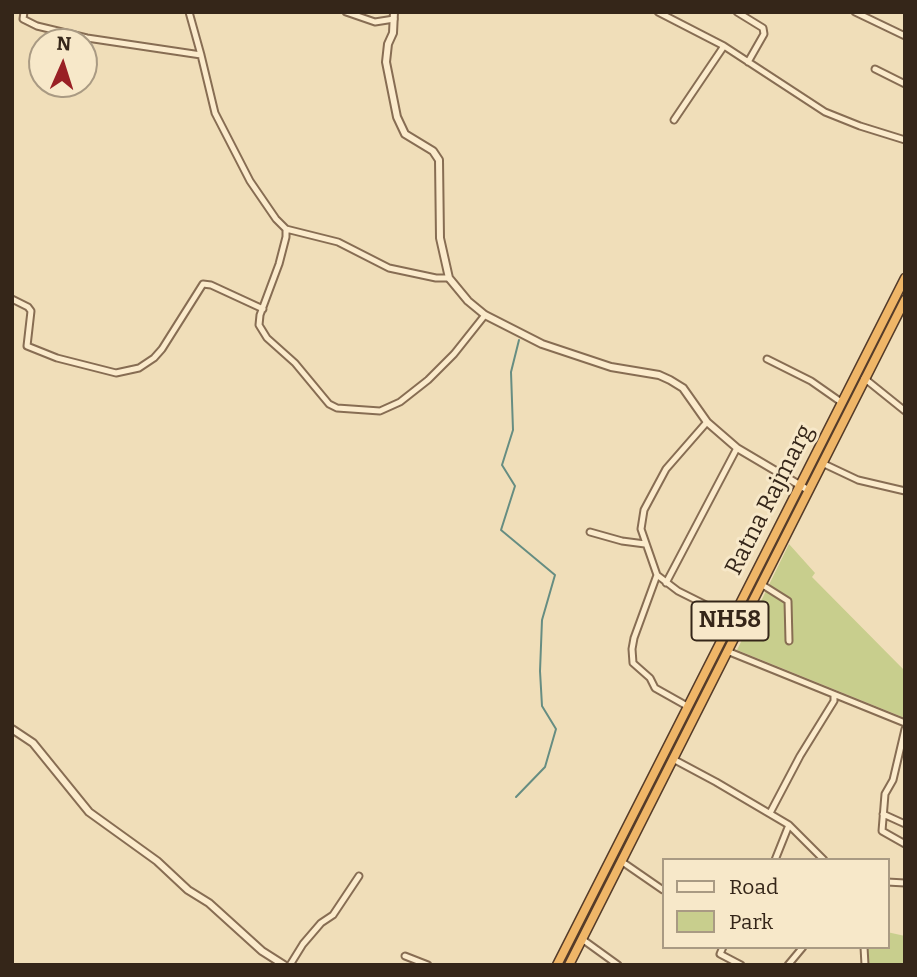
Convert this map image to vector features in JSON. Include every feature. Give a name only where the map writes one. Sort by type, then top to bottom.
[{"type":"highway","name":"Ratna Rajmarg","points":[[556,965],[905,278]]},
{"type":"highway","name":"Ratna Rajmarg","points":[[569,965],[905,300]]},
{"type":"street","points":[[24,12],[23,19],[37,26],[87,38],[201,55]]},
{"type":"street","points":[[189,12],[215,113],[256,190],[286,229],[279,264],[259,325],[267,338],[295,363],[329,404],[337,408],[369,411],[391,408],[428,380],[471,335],[485,315]]},
{"type":"street","points":[[346,12],[375,22],[394,16],[386,62],[397,117],[405,134],[433,151],[439,160],[440,238],[449,278],[468,302],[485,315],[523,336],[576,357],[670,380],[683,388],[707,422],[737,448],[808,490]]},
{"type":"street","points":[[658,12],[724,46],[825,112],[905,140]]},
{"type":"street","points":[[737,12],[763,28],[764,34],[748,62]]},
{"type":"street","points":[[855,12],[905,36]]},
{"type":"street","points":[[674,120],[724,46]]},
{"type":"street","points":[[875,69],[905,84]]},
{"type":"street","points":[[286,229],[338,242],[389,268],[436,278],[449,278]]},
{"type":"street","points":[[12,299],[28,307],[31,312],[27,346],[57,358],[116,373],[139,368],[162,349],[203,284],[211,285],[263,309]]},
{"type":"street","points":[[767,359],[811,381],[841,402]]},
{"type":"street","points":[[864,378],[905,411]]},
{"type":"street","points":[[707,422],[666,469],[644,510],[641,528],[657,575],[666,583],[732,618]]},
{"type":"street","points":[[666,583],[737,448]]},
{"type":"street","points":[[814,458],[858,480],[905,491]]},
{"type":"street","points":[[590,532],[645,544]]},
{"type":"street","points":[[657,575],[634,638],[633,663],[650,678],[658,691],[687,706]]},
{"type":"street","points":[[761,584],[788,601],[789,641]]},
{"type":"street","points":[[727,651],[905,723]]},
{"type":"street","points":[[770,813],[800,755],[834,701],[834,695]]},
{"type":"street","points":[[12,729],[33,743],[89,812],[157,861],[262,951],[284,965]]},
{"type":"street","points":[[905,729],[893,779],[885,794],[882,831],[905,844]]},
{"type":"street","points":[[673,760],[789,825],[822,858]]},
{"type":"street","points":[[884,814],[905,824]]},
{"type":"street","points":[[776,858],[789,825]]},
{"type":"street","points":[[621,861],[662,889]]},
{"type":"street","points":[[290,965],[320,923],[333,915],[359,876]]},
{"type":"street","points":[[582,939],[618,965]]},
{"type":"street","points":[[722,949],[720,954],[741,965]]},
{"type":"street","points":[[788,965],[801,949]]},
{"type":"street","points":[[405,956],[428,965]]},
{"type":"green space","points":[[789,544],[815,573],[812,577],[904,670],[905,718],[737,650]]},
{"type":"green space","points":[[889,932],[905,936],[905,965],[868,965],[866,949],[889,949]]},
{"type":"waterway","points":[[516,797],[545,767],[556,729],[542,706],[540,671],[542,620],[555,575],[501,530],[515,486],[502,465],[513,430],[511,372],[519,340]]}]
